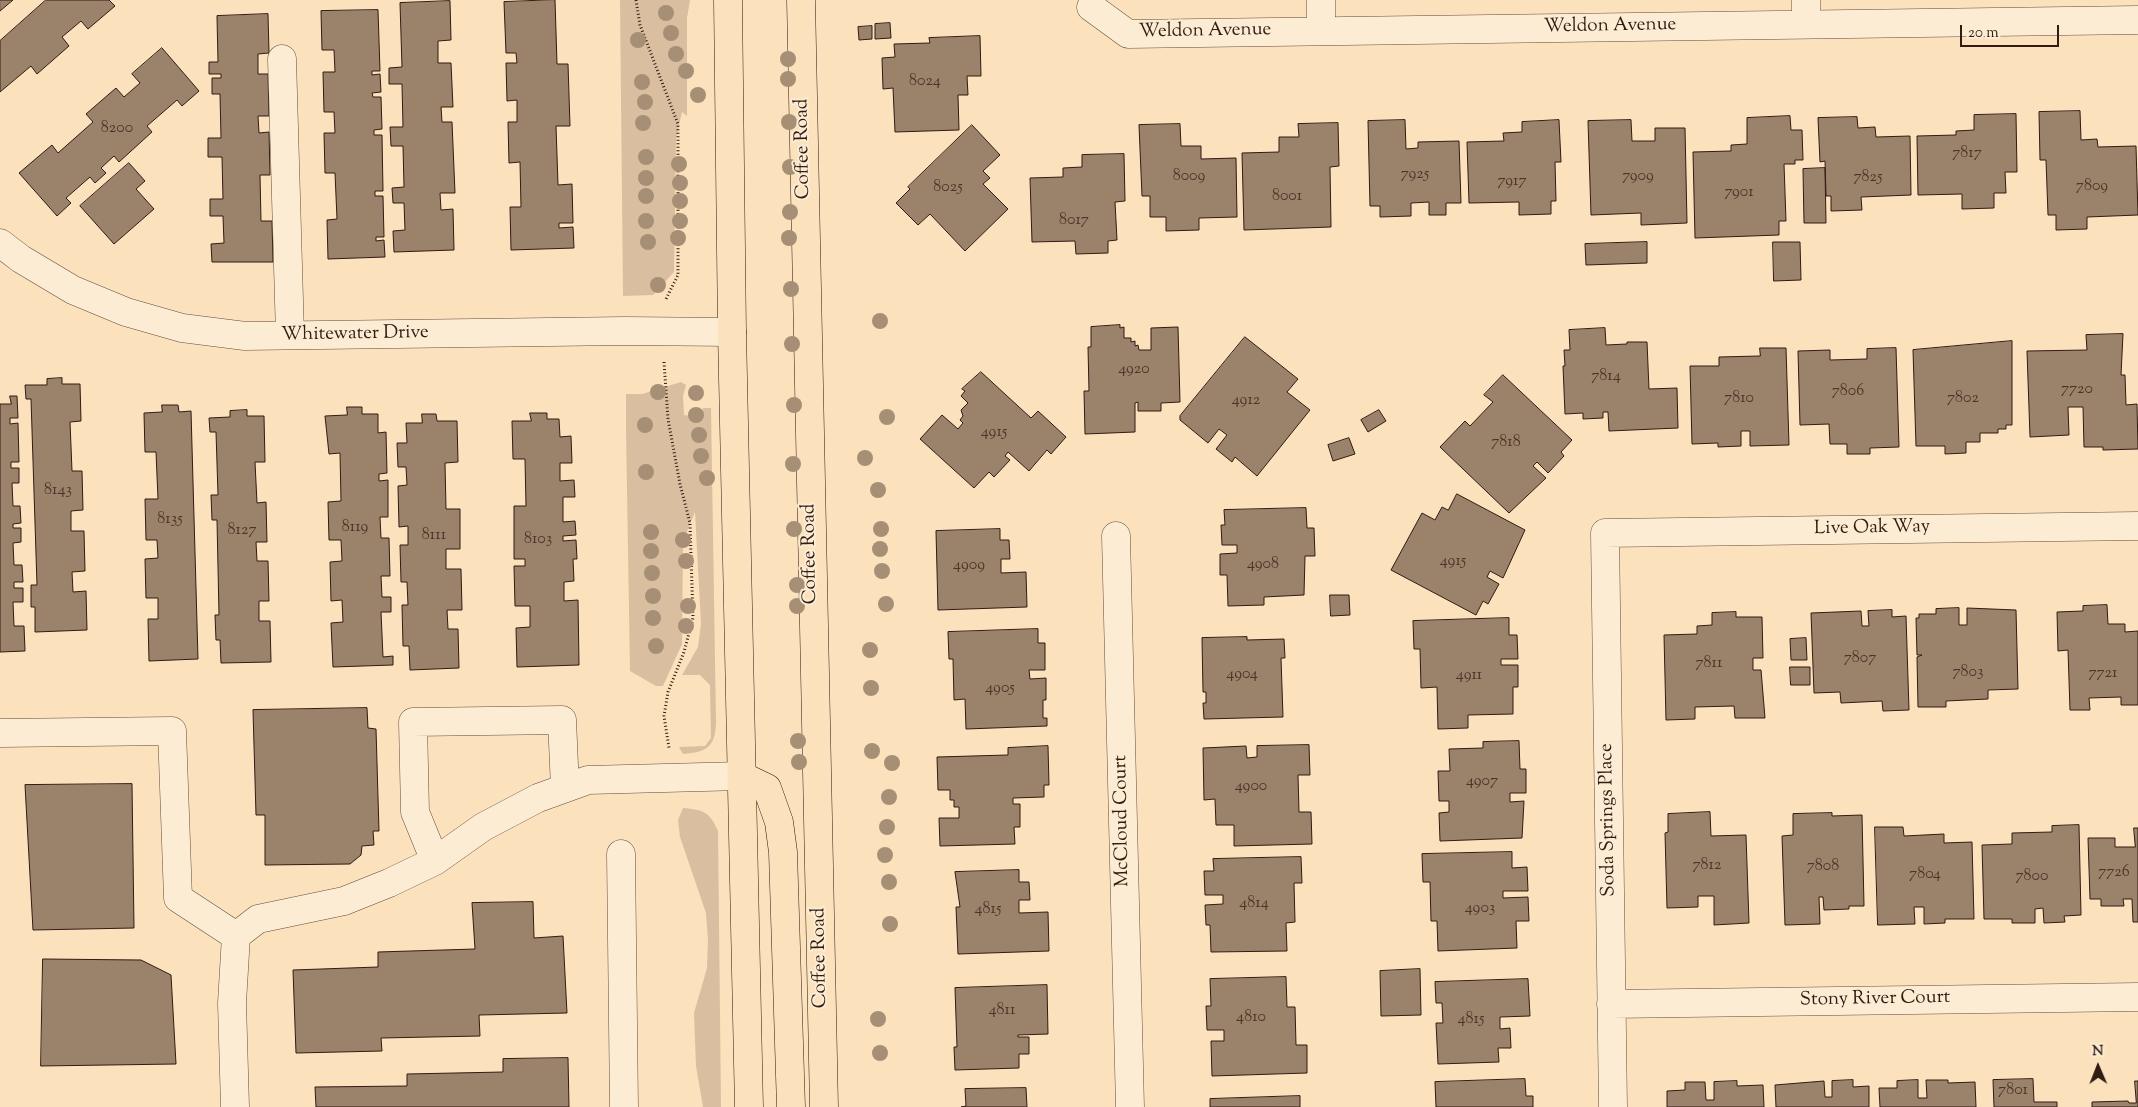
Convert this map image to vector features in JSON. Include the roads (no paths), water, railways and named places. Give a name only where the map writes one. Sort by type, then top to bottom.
[{"type":"main road","points":[[728,0],[732,332],[749,1107]]},
{"type":"main road","name":"Coffee Road","points":[[801,0],[824,1107]]},
{"type":"main road","points":[[742,776],[767,788],[779,822],[784,852],[791,1107]]},
{"type":"street","points":[[1320,0],[1321,31]]},
{"type":"street","name":"Weldon Avenue","points":[[1092,7],[1128,34],[1321,31],[1806,12],[2138,20]]},
{"type":"street","points":[[282,59],[290,336]]},
{"type":"street","name":"Whitewater Drive","points":[[0,243],[20,259],[73,290],[126,312],[182,328],[245,336],[662,331],[732,332]]},
{"type":"street","name":"Live Oak Way","points":[[1605,533],[2138,526]]},
{"type":"street","name":"Soda Springs Place","points":[[1605,533],[1613,1107]]},
{"type":"street","name":"McCloud Court","points":[[1116,536],[1130,1107]]},
{"type":"street","points":[[434,861],[415,812],[413,722],[562,720],[564,788]]},
{"type":"street","points":[[0,733],[172,731],[178,898],[236,936]]},
{"type":"street","points":[[235,1107],[232,1003],[236,936],[258,919],[344,901],[389,883],[434,861],[484,827],[538,798],[588,780],[742,776]]},
{"type":"street","points":[[621,854],[624,1107]]},
{"type":"street","name":"Stony River Court","points":[[1612,1004],[2138,997]]}]
